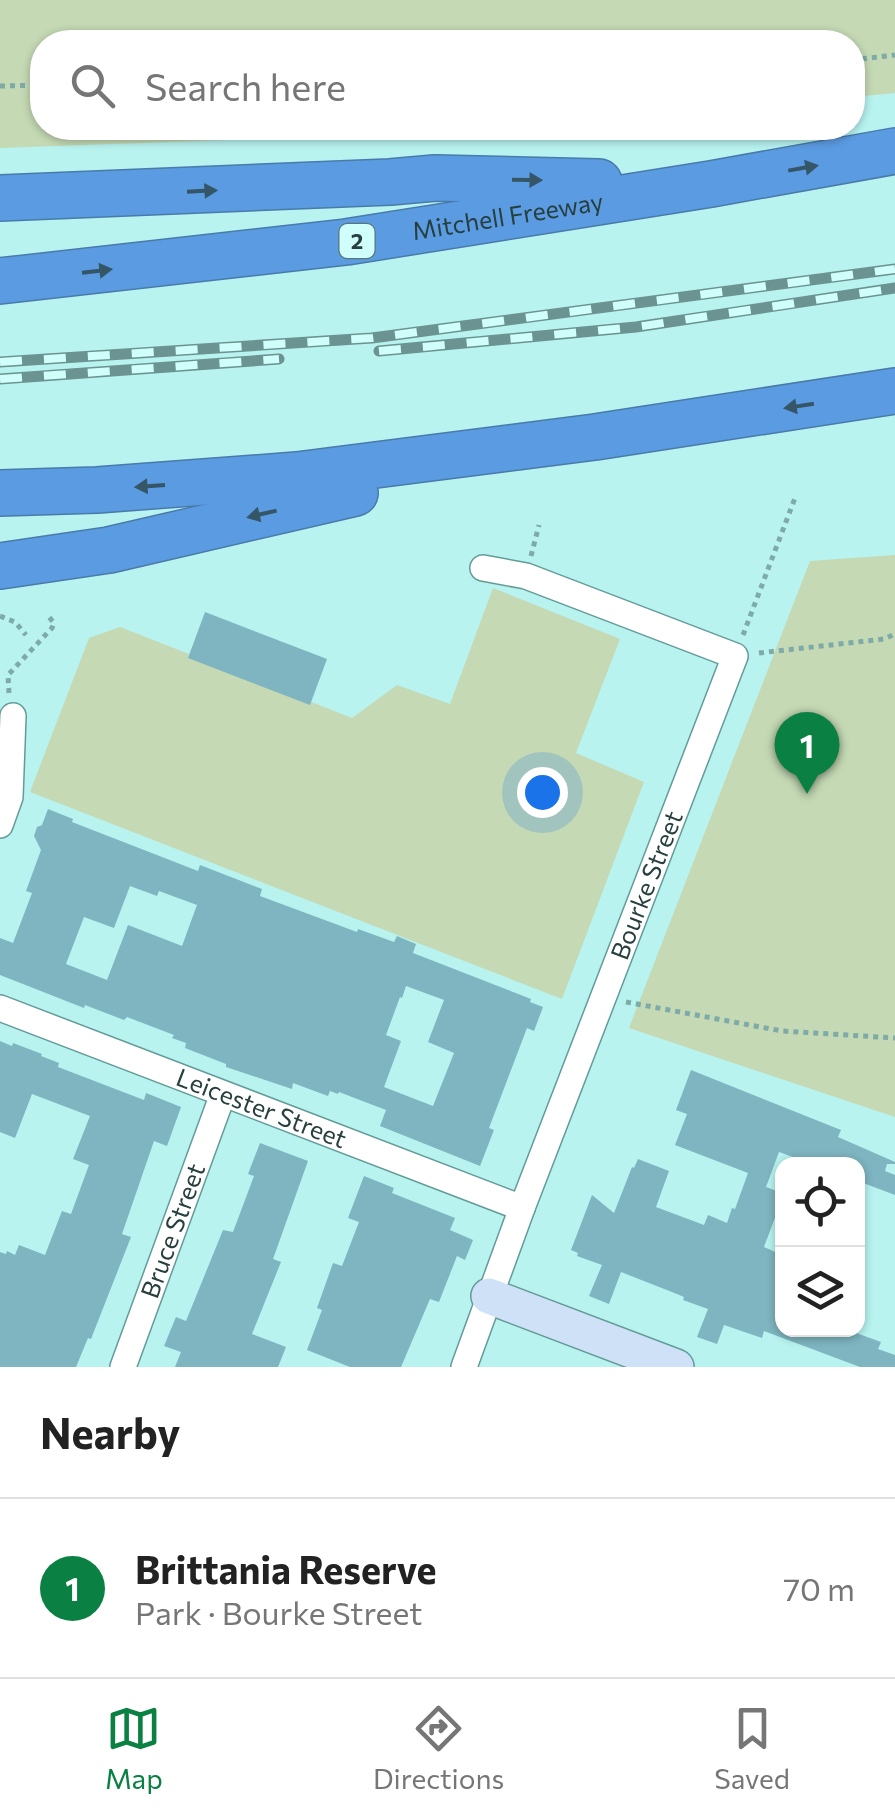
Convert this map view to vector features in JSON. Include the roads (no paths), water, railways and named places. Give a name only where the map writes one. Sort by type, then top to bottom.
[{"type":"highway","name":"Mitchell Freeway","points":[[0,281],[346,242],[895,152]]},
{"type":"highway","points":[[0,198],[434,178],[711,184]]},
{"type":"highway","points":[[0,493],[297,475],[595,438],[895,391]]},
{"type":"highway","points":[[0,566],[108,550],[595,438]]},
{"type":"street","name":"Bourke Street","points":[[464,1367],[735,656],[526,576],[483,568]]},
{"type":"street","points":[[0,824],[10,797],[13,716]]},
{"type":"street","name":"Leicester Street","points":[[0,1008],[522,1208]]},
{"type":"street","name":"Bruce Street","points":[[123,1367],[222,1094]]},
{"type":"street","points":[[490,1296],[676,1367]]},
{"type":"railway","points":[[0,362],[372,338],[895,269]]},
{"type":"railway","points":[[379,351],[636,327],[895,288]]},
{"type":"railway","points":[[0,379],[279,359]]},
{"type":"place","name":"Brittania Reserve","points":[[807,794]]}]
